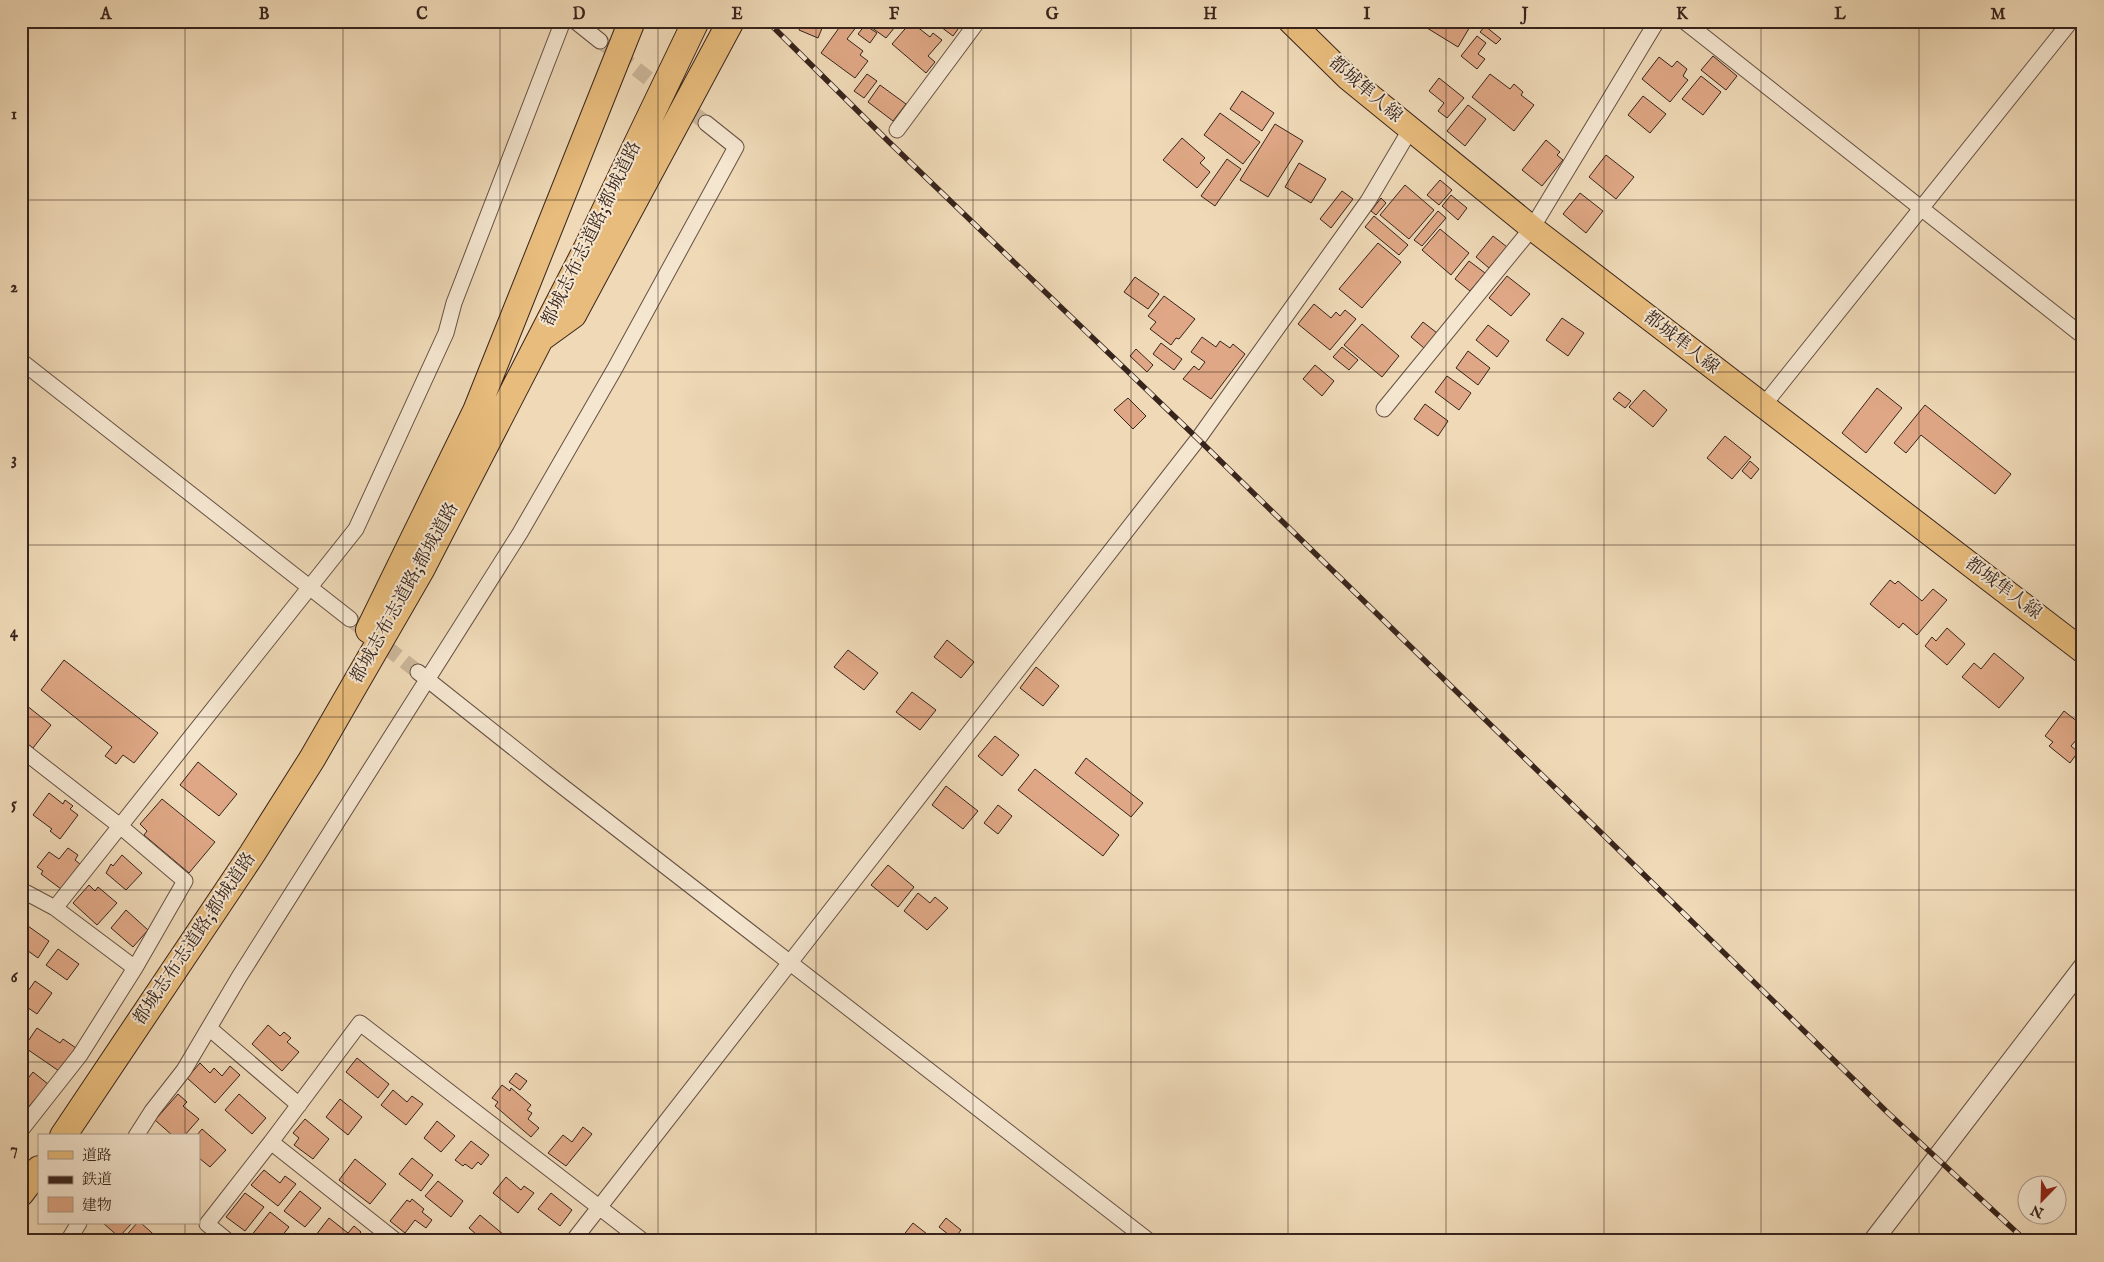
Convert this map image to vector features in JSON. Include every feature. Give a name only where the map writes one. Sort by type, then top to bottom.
[{"type":"highway","points":[[312,759],[386,593],[476,411],[632,21]]},
{"type":"highway","name":"都城志布志道路;都城道路","points":[[64,1134],[252,854],[312,759],[421,570],[586,250],[696,21]]},
{"type":"highway","points":[[539,339],[573,315],[728,26]]},
{"type":"highway","points":[[21,1193],[38,1170]]},
{"type":"main road","name":"都城隼人線","points":[[1290,21],[1348,78],[1532,228],[2083,651]]},
{"type":"street","points":[[55,908],[356,529],[446,333],[454,303],[563,21]]},
{"type":"street","points":[[575,21],[600,41]]},
{"type":"street","points":[[897,130],[978,21]]},
{"type":"street","points":[[1384,409],[1532,228],[1657,21]]},
{"type":"street","points":[[1684,21],[2083,336]]},
{"type":"street","points":[[1763,406],[2071,21]]},
{"type":"street","points":[[137,1134],[152,1111],[184,1070],[423,676],[525,525],[614,370],[736,146],[706,123]]},
{"type":"street","points":[[573,1241],[1198,439],[1368,201],[1410,130]]},
{"type":"street","points":[[21,361],[350,619]]},
{"type":"street","points":[[423,676],[549,776],[1149,1241]]},
{"type":"street","points":[[21,749],[120,826],[185,882],[135,968],[80,1055],[21,1130]]},
{"type":"street","points":[[23,894],[55,908],[135,968]]},
{"type":"street","points":[[1873,1241],[2083,967]]},
{"type":"street","points":[[228,1241],[207,1224],[360,1023],[643,1241]]},
{"type":"street","points":[[209,1028],[299,1105]]},
{"type":"street","points":[[271,1142],[396,1241]]},
{"type":"street","points":[[68,1241],[78,1224]]},
{"type":"building","points":[[803,21],[825,21],[818,38],[799,30]]},
{"type":"building","points":[[844,21],[850,21],[857,26],[847,39],[863,51],[860,55],[868,61],[855,78],[821,53]]},
{"type":"building","points":[[888,21],[895,27],[886,38],[864,22]]},
{"type":"building","points":[[945,21],[956,21],[961,25],[953,36],[941,27]]},
{"type":"building","points":[[1432,21],[1465,21],[1471,25],[1458,47],[1427,28]]},
{"type":"building","points":[[911,22],[930,37],[933,33],[942,40],[928,56],[935,62],[926,73],[892,44]]},
{"type":"building","points":[[865,25],[877,33],[870,43],[858,34]]},
{"type":"building","points":[[1485,26],[1501,39],[1496,44],[1480,32]]},
{"type":"building","points":[[1477,36],[1486,43],[1478,54],[1485,59],[1477,69],[1461,56]]},
{"type":"building","points":[[1713,56],[1737,76],[1726,90],[1701,70]]},
{"type":"building","points":[[1659,57],[1672,67],[1677,61],[1687,69],[1683,76],[1688,80],[1670,102],[1642,79]]},
{"type":"building","points":[[867,74],[877,81],[864,98],[854,91]]},
{"type":"building","points":[[1490,74],[1510,89],[1514,84],[1523,92],[1521,95],[1534,105],[1514,131],[1472,97]]},
{"type":"building","points":[[1701,76],[1721,92],[1703,115],[1682,99]]},
{"type":"building","points":[[1439,78],[1464,98],[1447,118],[1438,111],[1444,103],[1429,91]]},
{"type":"building","points":[[880,85],[906,104],[893,121],[868,102]]},
{"type":"building","points":[[1242,91],[1274,113],[1262,131],[1230,109]]},
{"type":"building","points":[[1643,96],[1666,114],[1650,133],[1628,115]]},
{"type":"building","points":[[1468,105],[1486,119],[1465,146],[1447,131]]},
{"type":"building","points":[[1220,113],[1260,142],[1243,164],[1204,135]]},
{"type":"building","points":[[1275,124],[1303,141],[1268,197],[1240,180]]},
{"type":"building","points":[[1182,138],[1205,158],[1200,163],[1210,172],[1197,188],[1163,160]]},
{"type":"building","points":[[1546,140],[1560,152],[1557,155],[1563,160],[1542,186],[1522,170]]},
{"type":"building","points":[[1606,155],[1634,177],[1616,199],[1589,177]]},
{"type":"building","points":[[1227,159],[1241,169],[1215,206],[1201,196]]},
{"type":"building","points":[[1299,163],[1326,179],[1311,203],[1285,187]]},
{"type":"building","points":[[1440,180],[1452,190],[1439,205],[1427,195]]},
{"type":"building","points":[[1405,185],[1434,210],[1409,239],[1380,215]]},
{"type":"building","points":[[1342,191],[1353,199],[1331,228],[1320,219]]},
{"type":"building","points":[[1580,193],[1603,211],[1586,233],[1563,214]]},
{"type":"building","points":[[1451,195],[1467,208],[1458,220],[1442,206]]},
{"type":"building","points":[[1381,198],[1386,203],[1376,215],[1371,211]]},
{"type":"building","points":[[1438,211],[1446,218],[1422,246],[1414,240]]},
{"type":"building","points":[[1374,216],[1408,245],[1399,255],[1365,227]]},
{"type":"building","points":[[1440,229],[1469,253],[1451,275],[1422,250]]},
{"type":"building","points":[[1493,236],[1507,247],[1489,268],[1476,257]]},
{"type":"building","points":[[1378,243],[1401,262],[1362,308],[1339,289]]},
{"type":"building","points":[[1469,261],[1485,273],[1470,291],[1455,279]]},
{"type":"building","points":[[1507,276],[1530,294],[1511,316],[1489,298]]},
{"type":"building","points":[[1135,277],[1159,294],[1148,309],[1124,292]]},
{"type":"building","points":[[1164,296],[1195,319],[1179,339],[1176,338],[1171,345],[1150,329],[1156,322],[1148,316]]},
{"type":"building","points":[[1314,304],[1331,318],[1336,312],[1340,316],[1345,310],[1356,319],[1330,350],[1298,324]]},
{"type":"building","points":[[1562,318],[1584,333],[1568,356],[1546,340]]},
{"type":"building","points":[[1423,322],[1437,333],[1424,348],[1411,337]]},
{"type":"building","points":[[1362,324],[1399,356],[1382,377],[1344,345]]},
{"type":"building","points":[[1488,325],[1509,341],[1497,357],[1476,340]]},
{"type":"building","points":[[1202,337],[1216,347],[1220,341],[1230,348],[1233,344],[1245,354],[1211,399],[1183,379],[1194,366],[1199,370],[1205,362],[1191,352]]},
{"type":"building","points":[[1161,343],[1182,359],[1174,370],[1153,354]]},
{"type":"building","points":[[1342,347],[1358,360],[1349,370],[1333,357]]},
{"type":"building","points":[[1136,349],[1153,365],[1147,372],[1130,356]]},
{"type":"building","points":[[1468,351],[1490,368],[1478,385],[1456,368]]},
{"type":"building","points":[[1315,365],[1334,381],[1322,396],[1303,379]]},
{"type":"building","points":[[1447,376],[1471,393],[1459,410],[1435,392]]},
{"type":"building","points":[[1877,388],[1902,408],[1866,453],[1842,433]]},
{"type":"building","points":[[1644,390],[1667,410],[1653,427],[1629,407]]},
{"type":"building","points":[[1619,392],[1631,401],[1625,408],[1613,399]]},
{"type":"building","points":[[1128,398],[1146,416],[1133,429],[1114,410]]},
{"type":"building","points":[[1425,404],[1448,421],[1438,436],[1414,419]]},
{"type":"building","points":[[1925,405],[2011,474],[1995,494],[1921,435],[1906,453],[1894,443]]},
{"type":"building","points":[[1725,436],[1751,457],[1732,479],[1707,458]]},
{"type":"building","points":[[1750,461],[1759,469],[1751,479],[1742,471]]},
{"type":"building","points":[[1890,580],[1895,584],[1898,581],[1922,601],[1933,589],[1947,600],[1917,635],[1903,623],[1899,628],[1870,604]]},
{"type":"building","points":[[1947,628],[1965,644],[1947,665],[1925,646],[1932,637],[1936,641]]},
{"type":"building","points":[[947,640],[974,662],[961,678],[934,657]]},
{"type":"building","points":[[848,650],[878,673],[864,690],[834,667]]},
{"type":"building","points":[[1994,653],[2024,678],[1999,708],[1962,677],[1974,663],[1981,669]]},
{"type":"building","points":[[64,660],[158,733],[134,763],[123,755],[116,764],[105,756],[112,747],[41,690]]},
{"type":"building","points":[[1036,667],[1059,686],[1043,706],[1020,688]]},
{"type":"building","points":[[912,692],[936,710],[920,730],[896,712]]},
{"type":"building","points":[[26,705],[51,725],[33,748],[21,739],[21,711]]},
{"type":"building","points":[[2064,711],[2083,726],[2083,732],[2071,746],[2078,752],[2070,763],[2049,746],[2053,742],[2045,736]]},
{"type":"building","points":[[995,736],[1019,755],[1002,776],[978,756]]},
{"type":"building","points":[[1086,758],[1143,803],[1131,817],[1075,773]]},
{"type":"building","points":[[198,762],[237,794],[219,816],[180,785]]},
{"type":"building","points":[[1035,769],[1119,835],[1103,856],[1018,790]]},
{"type":"building","points":[[946,786],[978,811],[963,829],[932,805]]},
{"type":"building","points":[[49,793],[63,804],[65,800],[73,806],[70,809],[78,815],[60,839],[50,831],[52,829],[33,815]]},
{"type":"building","points":[[162,799],[215,842],[189,873],[144,835],[147,831],[140,824]]},
{"type":"building","points":[[998,805],[1012,816],[998,834],[984,823]]},
{"type":"building","points":[[21,831],[29,836],[21,846]]},
{"type":"building","points":[[68,848],[78,855],[75,860],[80,864],[61,889],[41,874],[43,871],[37,867],[49,852],[59,859]]},
{"type":"building","points":[[122,855],[142,873],[126,890],[106,873],[111,864],[113,866]]},
{"type":"building","points":[[21,859],[27,864],[21,872]]},
{"type":"building","points":[[888,865],[914,887],[898,907],[871,885]]},
{"type":"building","points":[[89,885],[95,891],[98,887],[117,903],[97,925],[73,903]]},
{"type":"building","points":[[918,893],[930,903],[935,897],[948,908],[927,930],[904,911]]},
{"type":"building","points":[[126,910],[148,930],[133,947],[111,928]]},
{"type":"building","points":[[28,926],[49,941],[38,958],[21,946],[21,936]]},
{"type":"building","points":[[58,949],[79,964],[67,980],[46,965]]},
{"type":"building","points":[[35,981],[52,993],[37,1014],[21,1003],[22,987],[28,991]]},
{"type":"building","points":[[268,1025],[280,1036],[284,1032],[291,1038],[287,1042],[299,1052],[282,1071],[252,1044]]},
{"type":"building","points":[[37,1028],[60,1043],[63,1039],[76,1048],[59,1071],[24,1047]]},
{"type":"building","points":[[357,1058],[389,1084],[378,1098],[346,1072]]},
{"type":"building","points":[[200,1063],[210,1073],[214,1068],[222,1076],[230,1066],[240,1075],[215,1103],[187,1078]]},
{"type":"building","points":[[33,1072],[48,1084],[26,1110],[21,1106],[21,1087]]},
{"type":"building","points":[[516,1073],[527,1081],[520,1090],[509,1082]]},
{"type":"building","points":[[502,1085],[510,1091],[511,1088],[531,1105],[527,1110],[532,1113],[528,1119],[539,1128],[531,1137],[495,1106],[498,1102],[492,1098]]},
{"type":"building","points":[[393,1090],[407,1102],[412,1096],[423,1104],[406,1125],[381,1105]]},
{"type":"building","points":[[178,1094],[187,1102],[183,1106],[199,1119],[186,1134],[171,1134],[155,1120]]},
{"type":"building","points":[[239,1094],[266,1118],[252,1134],[225,1110]]},
{"type":"building","points":[[340,1099],[362,1117],[348,1135],[326,1117]]},
{"type":"building","points":[[305,1119],[329,1139],[313,1159],[294,1145],[299,1138],[293,1133]]},
{"type":"building","points":[[437,1121],[455,1136],[441,1152],[424,1138]]},
{"type":"building","points":[[583,1127],[592,1134],[566,1166],[548,1153],[563,1135],[572,1142]]},
{"type":"building","points":[[202,1129],[226,1150],[210,1167],[200,1159],[200,1134],[198,1134]]},
{"type":"building","points":[[471,1141],[489,1155],[481,1165],[478,1162],[472,1169],[465,1164],[463,1166],[455,1160]]},
{"type":"building","points":[[412,1158],[433,1175],[421,1191],[399,1174]]},
{"type":"building","points":[[355,1159],[386,1184],[370,1204],[339,1180]]},
{"type":"building","points":[[264,1170],[280,1183],[285,1176],[296,1184],[278,1206],[251,1185]]},
{"type":"building","points":[[506,1177],[521,1190],[524,1186],[534,1193],[518,1213],[493,1193]]},
{"type":"building","points":[[438,1181],[463,1201],[451,1217],[425,1196]]},
{"type":"building","points":[[300,1191],[321,1208],[305,1227],[284,1211]]},
{"type":"building","points":[[245,1193],[264,1207],[245,1231],[226,1217]]},
{"type":"building","points":[[551,1193],[572,1210],[560,1226],[538,1209]]},
{"type":"building","points":[[412,1199],[424,1209],[422,1212],[432,1220],[426,1228],[415,1220],[405,1233],[390,1221],[407,1200],[410,1202]]},
{"type":"building","points":[[270,1212],[289,1227],[278,1241],[257,1241],[251,1236]]},
{"type":"building","points":[[480,1215],[504,1235],[499,1241],[484,1241],[469,1228]]},
{"type":"building","points":[[329,1218],[348,1233],[354,1226],[361,1232],[354,1241],[323,1241],[316,1235]]},
{"type":"building","points":[[946,1218],[961,1230],[954,1239],[939,1227]]},
{"type":"building","points":[[913,1223],[936,1241],[907,1241],[902,1237]]},
{"type":"building","points":[[104,1224],[131,1224],[119,1237]]},
{"type":"building","points":[[136,1224],[142,1224],[161,1241],[127,1241],[124,1238]]},
{"type":"building","points":[[295,1233],[305,1241],[288,1241]]},
{"type":"building","points":[[441,1235],[447,1241],[436,1241]]},
{"type":"tunnel","points":[[600,41],[706,123]]},
{"type":"tunnel","points":[[350,619],[418,672]]},
{"type":"railway","points":[[767,21],[888,141],[1198,439],[1887,1112],[2026,1241]]}]
